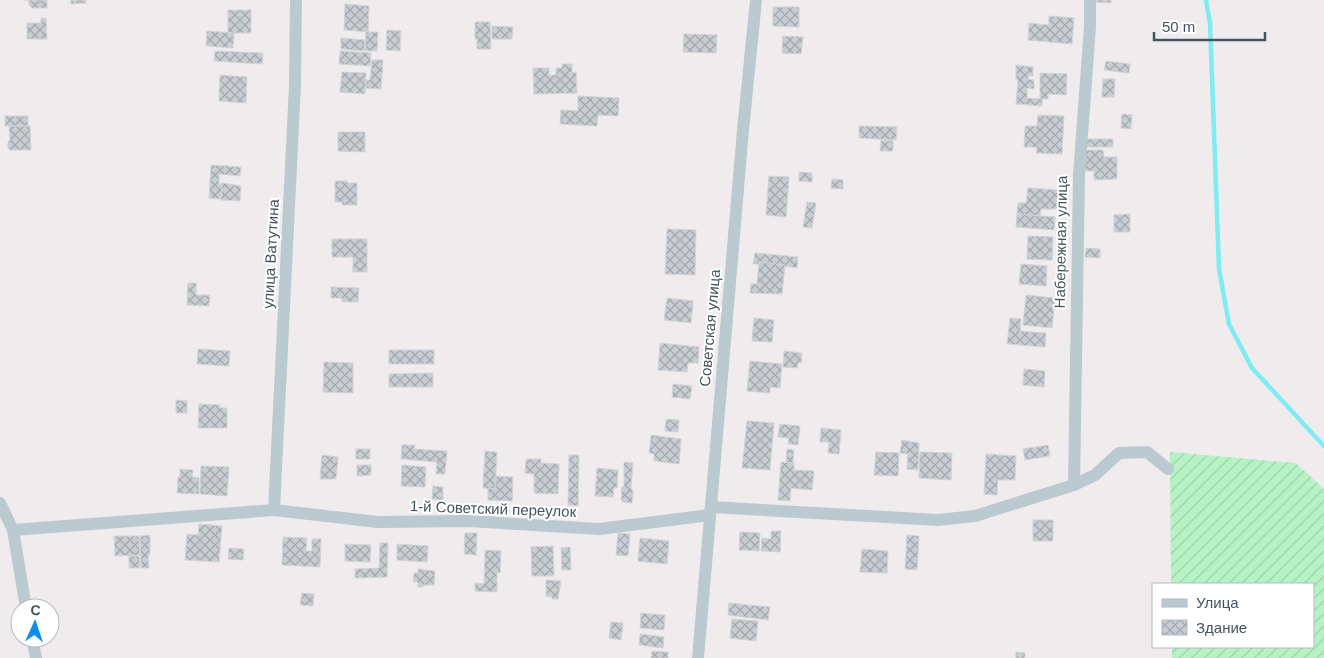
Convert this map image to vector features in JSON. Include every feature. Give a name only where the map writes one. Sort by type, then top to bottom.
[{"type":"street","name":"улица Ватутина","points":[[274,510],[295,85],[296,0]]},
{"type":"street","name":"Советская улица","points":[[698,658],[743,130],[756,0]]},
{"type":"street","name":"Набережная улица","points":[[1074,486],[1078,175],[1090,27],[1090,0]]},
{"type":"street","name":"1-й Советский переулок","points":[[13,530],[274,510],[378,522],[468,521],[599,529],[711,511],[938,520],[975,516],[1074,486],[1095,475],[1119,453],[1147,452],[1168,469]]},
{"type":"street","points":[[0,503],[13,530],[24,598]]},
{"type":"green space","points":[[1170,452],[1296,463],[1324,489],[1324,658],[1172,658],[1172,648],[1314,648],[1314,583],[1171,583]]},
{"type":"building","points":[[29,0],[47,0],[47,8],[32,8],[29,5]]},
{"type":"building","points":[[71,0],[86,0],[86,3],[71,4]]},
{"type":"building","points":[[1097,0],[1111,0],[1111,3],[1096,2]]},
{"type":"building","points":[[345,4],[369,6],[368,32],[344,30]]},
{"type":"building","points":[[773,7],[799,7],[799,27],[773,26]]},
{"type":"building","points":[[228,10],[251,10],[251,33],[228,33]]},
{"type":"building","points":[[1049,16],[1074,18],[1072,44],[1028,40],[1029,23],[1049,25]]},
{"type":"building","points":[[41,18],[46,18],[47,39],[27,39],[27,23],[41,23]]},
{"type":"building","points":[[475,22],[490,22],[491,49],[477,49]]},
{"type":"building","points":[[492,26],[513,27],[512,39],[492,39]]},
{"type":"building","points":[[387,30],[401,31],[400,51],[386,50]]},
{"type":"building","points":[[207,31],[234,33],[233,48],[206,46]]},
{"type":"building","points":[[366,32],[378,32],[377,51],[365,51]]},
{"type":"building","points":[[684,34],[717,35],[716,53],[683,52]]},
{"type":"building","points":[[783,36],[803,37],[801,54],[782,53]]},
{"type":"building","points":[[341,38],[365,40],[364,51],[341,49]]},
{"type":"building","points":[[215,51],[263,53],[262,64],[214,61]]},
{"type":"building","points":[[340,51],[371,53],[370,66],[339,64]]},
{"type":"building","points":[[372,60],[383,60],[381,89],[366,88],[366,80],[370,80]]},
{"type":"building","points":[[1106,61],[1130,64],[1129,73],[1104,70]]},
{"type":"building","points":[[562,64],[572,64],[572,73],[576,72],[577,93],[534,94],[533,68],[549,68],[549,75],[556,75],[556,68],[562,68]]},
{"type":"building","points":[[1016,65],[1033,67],[1033,76],[1028,76],[1028,79],[1034,80],[1034,89],[1027,88],[1027,98],[1042,99],[1042,106],[1016,104],[1018,79],[1016,79]]},
{"type":"building","points":[[342,72],[366,73],[365,94],[340,92]]},
{"type":"building","points":[[1040,73],[1067,74],[1066,95],[1048,94],[1048,99],[1040,99]]},
{"type":"building","points":[[220,75],[247,77],[246,103],[219,101]]},
{"type":"building","points":[[1103,79],[1115,79],[1114,97],[1102,97]]},
{"type":"building","points":[[578,96],[619,98],[618,116],[598,115],[597,126],[560,124],[561,110],[578,111]]},
{"type":"building","points":[[1122,114],[1132,115],[1131,129],[1121,128]]},
{"type":"building","points":[[1038,115],[1064,116],[1062,154],[1036,153],[1037,147],[1024,147],[1025,126],[1037,126]]},
{"type":"building","points":[[5,116],[28,116],[28,126],[5,126]]},
{"type":"building","points":[[9,126],[30,126],[31,150],[10,150],[8,148],[10,140]]},
{"type":"building","points":[[859,126],[897,127],[896,140],[859,138]]},
{"type":"building","points":[[338,132],[365,132],[365,152],[338,151]]},
{"type":"building","points":[[1085,139],[1113,139],[1113,147],[1085,147]]},
{"type":"building","points":[[881,140],[893,141],[893,151],[880,151]]},
{"type":"building","points":[[1084,150],[1103,150],[1104,157],[1117,157],[1117,179],[1094,180],[1094,171],[1084,171]]},
{"type":"building","points":[[211,165],[241,167],[240,176],[219,174],[219,184],[222,184],[221,199],[209,198]]},
{"type":"building","points":[[799,172],[812,173],[812,182],[799,181]]},
{"type":"building","points":[[769,176],[789,177],[786,217],[766,215]]},
{"type":"building","points":[[832,179],[843,180],[843,189],[831,188]]},
{"type":"building","points":[[335,181],[357,183],[357,205],[342,205],[342,202],[335,202]]},
{"type":"building","points":[[222,183],[241,186],[240,201],[221,200]]},
{"type":"building","points":[[1028,188],[1060,190],[1058,209],[1041,209],[1040,216],[1017,214],[1018,203],[1026,203]]},
{"type":"building","points":[[807,202],[816,203],[812,228],[803,227]]},
{"type":"building","points":[[1017,214],[1055,217],[1054,230],[1016,227]]},
{"type":"building","points":[[1130,214],[1130,232],[1114,232],[1114,215]]},
{"type":"building","points":[[667,229],[696,230],[695,275],[665,274]]},
{"type":"building","points":[[1028,236],[1053,237],[1052,260],[1027,259]]},
{"type":"building","points":[[332,239],[367,239],[367,272],[353,272],[353,257],[332,257]]},
{"type":"building","points":[[1086,248],[1100,249],[1100,258],[1085,257]]},
{"type":"building","points":[[755,253],[798,257],[797,268],[759,262],[759,264],[753,264]]},
{"type":"building","points":[[759,262],[785,265],[782,294],[750,293],[751,284],[757,284]]},
{"type":"building","points":[[1021,264],[1047,266],[1046,286],[1019,284]]},
{"type":"building","points":[[188,283],[196,283],[196,295],[210,295],[209,306],[187,305]]},
{"type":"building","points":[[331,287],[359,288],[358,302],[342,302],[342,298],[331,298]]},
{"type":"building","points":[[1026,295],[1055,298],[1052,328],[1023,325]]},
{"type":"building","points":[[667,298],[693,301],[691,323],[664,320]]},
{"type":"building","points":[[754,318],[774,320],[772,342],[752,341]]},
{"type":"building","points":[[1010,318],[1021,319],[1020,331],[1046,333],[1045,347],[1007,344]]},
{"type":"building","points":[[660,343],[699,347],[698,363],[688,363],[687,372],[658,370]]},
{"type":"building","points":[[198,349],[230,351],[229,366],[197,364]]},
{"type":"building","points":[[389,350],[434,350],[434,364],[389,364]]},
{"type":"building","points":[[784,351],[802,353],[801,363],[798,363],[797,368],[783,367]]},
{"type":"building","points":[[750,361],[782,364],[780,388],[770,387],[770,393],[747,391]]},
{"type":"building","points":[[324,362],[353,363],[353,393],[323,392]]},
{"type":"building","points":[[1024,369],[1045,371],[1044,387],[1023,385]]},
{"type":"building","points":[[433,373],[433,387],[389,387],[389,374]]},
{"type":"building","points":[[673,384],[692,386],[690,399],[672,397]]},
{"type":"building","points":[[176,400],[187,401],[187,413],[176,413]]},
{"type":"building","points":[[199,404],[220,405],[219,408],[227,408],[227,428],[198,428]]},
{"type":"building","points":[[666,419],[679,420],[678,432],[665,431]]},
{"type":"building","points":[[747,421],[774,423],[770,470],[742,468]]},
{"type":"building","points":[[780,424],[800,426],[798,445],[788,444],[789,438],[778,437]]},
{"type":"building","points":[[821,428],[841,430],[839,454],[828,453],[829,442],[820,442]]},
{"type":"building","points":[[651,435],[681,439],[679,464],[654,461],[654,454],[649,453]]},
{"type":"building","points":[[902,440],[919,443],[918,470],[907,469],[908,454],[900,453]]},
{"type":"building","points":[[402,445],[415,445],[414,449],[447,451],[445,474],[436,474],[437,462],[401,459]]},
{"type":"building","points":[[1048,445],[1050,456],[1025,460],[1023,449]]},
{"type":"building","points":[[356,449],[370,449],[370,459],[356,459]]},
{"type":"building","points":[[787,449],[794,450],[793,463],[786,462]]},
{"type":"building","points":[[485,451],[497,452],[495,489],[483,488]]},
{"type":"building","points":[[876,452],[899,453],[898,476],[874,475]]},
{"type":"building","points":[[920,452],[952,453],[951,480],[919,478]]},
{"type":"building","points":[[986,454],[1016,456],[1015,480],[998,480],[997,495],[984,494]]},
{"type":"building","points":[[322,455],[338,457],[336,479],[320,479]]},
{"type":"building","points":[[569,455],[579,455],[578,506],[568,505]]},
{"type":"building","points":[[526,459],[541,459],[541,463],[559,464],[558,494],[534,493],[534,474],[525,473]]},
{"type":"building","points":[[624,462],[633,463],[632,503],[622,502],[621,500],[622,487],[624,487]]},
{"type":"building","points":[[781,462],[794,463],[794,470],[814,471],[812,490],[791,488],[790,501],[778,500]]},
{"type":"building","points":[[357,465],[371,465],[371,475],[357,476]]},
{"type":"building","points":[[402,465],[426,467],[425,487],[401,486]]},
{"type":"building","points":[[201,466],[229,467],[227,496],[200,494]]},
{"type":"building","points":[[597,468],[618,470],[617,488],[614,488],[613,497],[595,496]]},
{"type":"building","points":[[180,469],[193,470],[192,477],[199,478],[199,494],[177,493]]},
{"type":"building","points":[[496,476],[513,477],[512,501],[488,500],[488,488],[495,489]]},
{"type":"building","points":[[433,486],[443,487],[443,500],[432,499]]},
{"type":"building","points":[[1033,520],[1053,520],[1053,541],[1033,541]]},
{"type":"building","points":[[199,524],[222,526],[219,562],[185,560],[187,534],[198,535]]},
{"type":"building","points":[[771,531],[781,531],[780,552],[761,551],[762,538],[771,539]]},
{"type":"building","points":[[740,532],[760,533],[759,551],[739,550]]},
{"type":"building","points":[[465,533],[477,533],[476,555],[464,554]]},
{"type":"building","points":[[618,533],[630,534],[628,556],[616,555]]},
{"type":"building","points":[[150,535],[149,568],[141,568],[140,536]]},
{"type":"building","points":[[907,535],[919,536],[917,570],[905,569]]},
{"type":"building","points":[[114,536],[139,536],[140,555],[115,556]]},
{"type":"building","points":[[283,537],[307,538],[306,551],[312,551],[312,539],[321,539],[320,567],[282,565]]},
{"type":"building","points":[[640,538],[669,541],[667,564],[638,561]]},
{"type":"building","points":[[380,543],[388,543],[387,577],[355,578],[355,569],[379,568]]},
{"type":"building","points":[[345,544],[371,545],[370,562],[345,561]]},
{"type":"building","points":[[397,544],[428,546],[427,562],[397,560]]},
{"type":"building","points":[[553,546],[554,576],[532,576],[531,547]]},
{"type":"building","points":[[570,547],[571,570],[562,570],[561,548]]},
{"type":"building","points":[[229,548],[244,549],[243,560],[228,559]]},
{"type":"building","points":[[862,549],[888,551],[887,573],[860,572]]},
{"type":"building","points":[[485,550],[501,551],[500,573],[497,572],[497,592],[475,591],[475,583],[484,584]]},
{"type":"building","points":[[129,556],[139,556],[140,568],[129,568]]},
{"type":"building","points":[[418,569],[435,571],[434,585],[418,587],[418,582],[413,582],[414,573],[418,573]]},
{"type":"building","points":[[546,580],[561,581],[558,599],[546,596]]},
{"type":"building","points":[[302,593],[314,594],[313,606],[300,605]]},
{"type":"building","points":[[729,603],[770,607],[768,620],[728,615]]},
{"type":"building","points":[[641,613],[665,615],[664,630],[640,628]]},
{"type":"building","points":[[732,619],[758,621],[756,641],[730,638]]},
{"type":"building","points":[[611,622],[623,623],[621,640],[609,638]]},
{"type":"building","points":[[640,634],[664,637],[663,648],[639,645]]},
{"type":"building","points":[[652,651],[668,652],[668,658],[651,658]]},
{"type":"building","points":[[1016,652],[1025,653],[1025,658],[1016,658]]},
{"type":"waterway","points":[[1206,0],[1210,23],[1219,269],[1229,324],[1252,368],[1324,446]]}]
